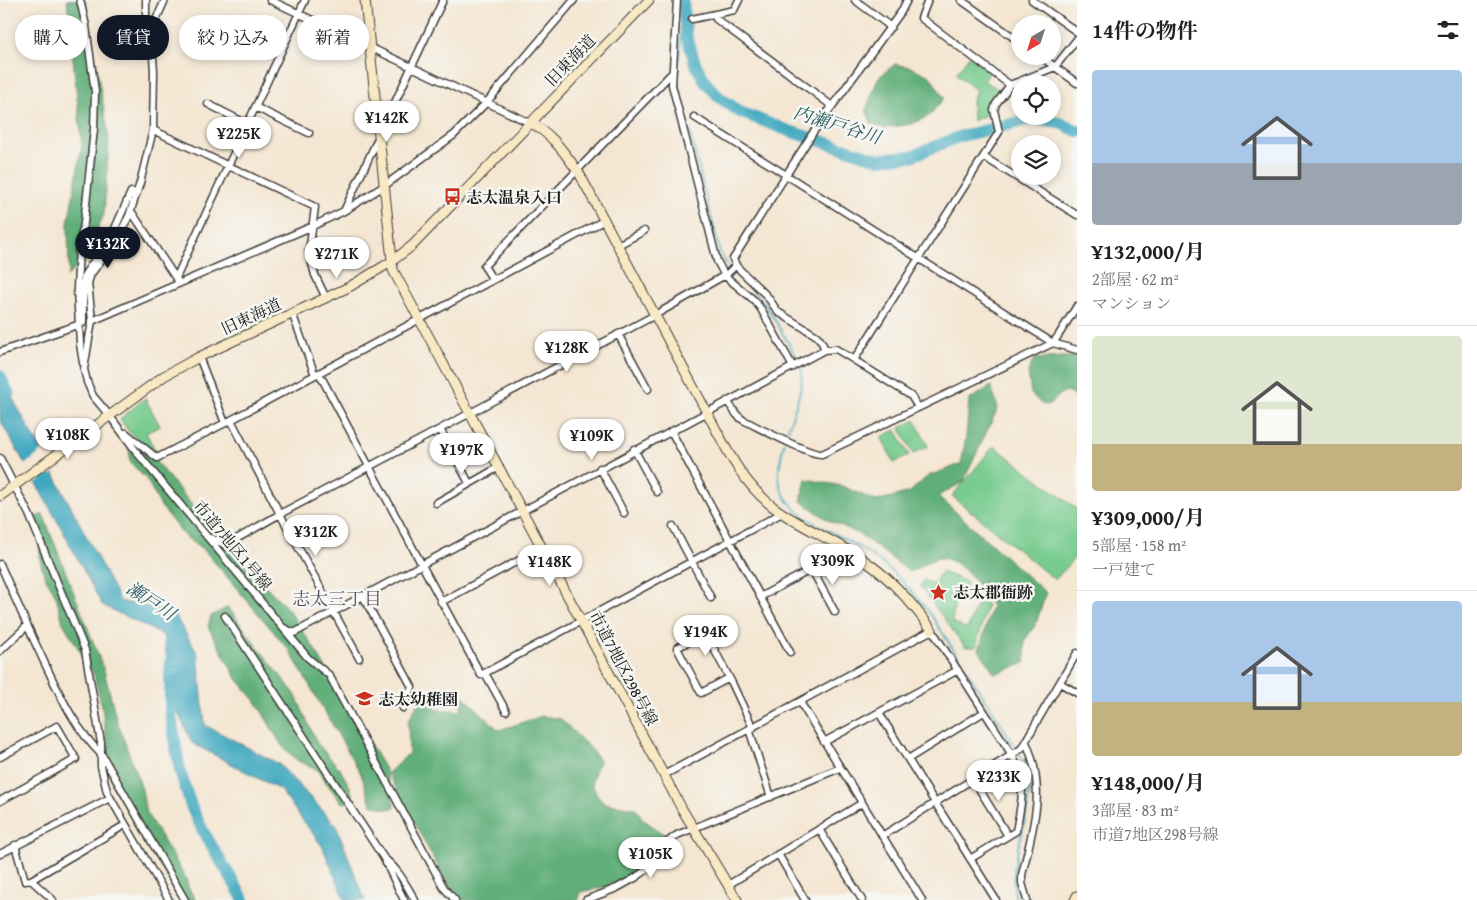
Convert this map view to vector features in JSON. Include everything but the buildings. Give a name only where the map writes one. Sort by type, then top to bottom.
[{"type":"street","points":[[79,324],[77,289],[79,248],[84,223],[94,129],[95,92],[90,51],[80,0]]},
{"type":"street","points":[[146,0],[146,15]]},
{"type":"street","points":[[158,15],[165,0]]},
{"type":"street","points":[[270,0],[539,127],[567,157],[577,171],[618,245],[734,463],[744,477],[756,492],[782,513],[871,565],[902,592],[932,630],[1012,755],[1021,775],[1023,801],[1016,831],[970,859]]},
{"type":"street","points":[[178,280],[228,165],[304,0]]},
{"type":"street","name":"市道7地区298号線","points":[[365,0],[391,262],[394,270],[664,775],[737,900]]},
{"type":"street","points":[[344,211],[443,0]]},
{"type":"street","points":[[92,321],[178,280],[313,226],[344,211],[384,186],[454,135],[486,102],[574,0]]},
{"type":"street","name":"旧東海道","points":[[0,496],[164,376],[199,357],[364,279],[413,246],[649,0]]},
{"type":"street","points":[[677,0],[672,86],[717,261],[726,275],[754,300],[761,309],[794,366]]},
{"type":"street","points":[[692,19],[734,10],[739,0]]},
{"type":"street","points":[[855,0],[891,27]]},
{"type":"street","points":[[824,349],[817,336],[778,312],[767,296],[736,265],[733,259],[814,131],[902,12],[907,0]]},
{"type":"street","points":[[928,0],[921,18],[1010,85]]},
{"type":"street","points":[[961,0],[1011,36]]},
{"type":"street","points":[[1032,0],[1077,32]]},
{"type":"street","points":[[714,15],[716,19],[832,106]]},
{"type":"street","points":[[854,360],[1000,132],[994,110],[996,104],[1010,85],[1055,67],[1077,39]]},
{"type":"street","points":[[84,370],[92,321],[88,284],[91,274],[117,239],[131,211],[153,130],[153,60]]},
{"type":"street","points":[[1052,65],[1077,83]]},
{"type":"street","points":[[493,280],[484,266],[672,73]]},
{"type":"street","points":[[208,104],[247,124]]},
{"type":"street","points":[[255,107],[309,133]]},
{"type":"street","points":[[694,117],[1052,343],[1077,350]]},
{"type":"street","points":[[153,130],[315,207],[309,252],[315,276],[326,298]]},
{"type":"street","points":[[984,156],[1077,215]]},
{"type":"street","points":[[0,352],[83,323],[83,284],[85,274],[113,233],[131,192],[137,193]]},
{"type":"street","points":[[131,211],[178,280]]},
{"type":"street","points":[[120,428],[157,458],[420,320],[604,220]]},
{"type":"street","points":[[618,245],[644,231]]},
{"type":"street","points":[[208,536],[226,545],[280,514],[655,314],[726,275],[736,265]]},
{"type":"street","points":[[727,401],[736,416],[743,420],[790,442],[822,454],[1052,343],[1077,306]]},
{"type":"street","points":[[292,313],[317,374],[370,467],[481,675],[782,513]]},
{"type":"street","name":"市道7地区1号線","points":[[79,324],[80,344],[87,382],[106,417],[120,428],[139,455],[308,658],[329,675],[444,888],[455,900]]},
{"type":"street","points":[[618,334],[648,389]]},
{"type":"street","points":[[281,626],[294,633],[824,349],[836,350],[854,360],[911,396],[918,407]]},
{"type":"street","points":[[199,357],[228,422],[359,658]]},
{"type":"street","points":[[440,429],[469,483]]},
{"type":"street","points":[[671,430],[790,652]]},
{"type":"street","points":[[634,450],[657,492]]},
{"type":"street","points":[[0,458],[16,483],[85,650],[102,755],[101,766],[110,798],[169,900]]},
{"type":"street","points":[[436,503],[499,467]]},
{"type":"street","points":[[600,468],[624,513]]},
{"type":"street","points":[[673,526],[711,598]]},
{"type":"street","points":[[441,602],[542,548]]},
{"type":"street","points":[[760,597],[847,550]]},
{"type":"street","points":[[0,564],[65,706],[93,746],[102,755],[185,900]]},
{"type":"street","points":[[812,570],[835,612]]},
{"type":"street","points":[[363,596],[412,687],[403,708]]},
{"type":"street","points":[[225,616],[383,857],[404,900]]},
{"type":"street","points":[[0,651],[27,626]]},
{"type":"street","points":[[664,775],[932,630]]},
{"type":"street","points":[[730,678],[702,693],[678,648],[705,632],[730,678],[751,728],[771,797]]},
{"type":"street","points":[[882,836],[1021,749],[1077,653]]},
{"type":"street","points":[[824,742],[958,670]]},
{"type":"street","points":[[485,673],[506,711]]},
{"type":"street","points":[[1060,683],[1077,692]]},
{"type":"street","points":[[800,702],[922,900]]},
{"type":"street","points":[[908,759],[984,712]]},
{"type":"street","points":[[879,713],[996,900]]},
{"type":"street","points":[[0,757],[57,726],[76,759],[0,801]]},
{"type":"street","points":[[1026,742],[1032,755],[1038,784],[1036,813],[1022,876],[1026,900]]},
{"type":"street","points":[[586,900],[617,888],[645,871],[662,846],[677,834],[694,829],[840,768]]},
{"type":"street","points":[[973,779],[1008,836]]},
{"type":"street","points":[[0,854],[14,845],[110,798]]},
{"type":"street","points":[[728,885],[862,803]]},
{"type":"street","points":[[14,845],[25,881],[31,880],[125,825]]},
{"type":"street","points":[[819,829],[862,900]]},
{"type":"street","points":[[778,854],[805,900]]},
{"type":"street","points":[[383,857],[400,874],[415,900]]},
{"type":"street","points":[[31,880],[54,900]]},
{"type":"street","points":[[1075,900],[1077,896]]},
{"type":"green space","points":[[67,0],[85,0],[109,138],[104,214],[85,259],[67,276],[69,271],[68,223],[82,146],[73,60],[87,60],[87,15],[69,15]]},
{"type":"green space","points":[[969,56],[990,72],[984,81],[1002,91],[994,99],[990,113],[973,121],[972,102],[976,90],[956,74]]},
{"type":"green space","points":[[895,64],[910,67],[930,76],[944,98],[929,116],[912,124],[885,128],[872,124],[866,110],[878,78]]},
{"type":"green space","points":[[1077,356],[1077,397],[1071,393],[1063,392],[1050,404],[1043,405],[1031,394],[1028,372],[1034,359]]},
{"type":"green space","points":[[991,386],[998,408],[963,482],[938,496],[1046,593],[1036,624],[1025,640],[1025,663],[995,674],[979,650],[992,606],[975,582],[960,566],[943,558],[934,559],[910,572],[859,534],[828,520],[801,501],[806,479],[842,486],[876,501],[910,492],[928,476],[961,464],[966,437],[969,400]]},
{"type":"green space","points":[[145,398],[160,426],[146,433],[158,455],[129,432],[120,419]]},
{"type":"green space","points":[[915,420],[928,446],[913,454],[900,428]]},
{"type":"green space","points":[[896,430],[909,455],[894,463],[881,437]]},
{"type":"green space","points":[[994,446],[1077,509],[1077,555],[1055,580],[952,496]]},
{"type":"green space","points":[[129,447],[153,458],[220,539],[288,609],[314,648],[386,771],[395,808],[387,809],[371,804],[361,774],[289,650],[205,551],[183,535],[160,505],[147,480],[130,462]]},
{"type":"green space","points":[[43,514],[103,667],[117,721],[142,789],[145,808],[185,876],[189,889],[196,900],[180,900],[112,785],[102,707],[94,675],[63,623],[56,596],[45,577],[40,561],[40,548],[34,518]]},
{"type":"green space","points":[[941,572],[968,582],[962,598],[956,596],[952,622],[967,629],[980,598],[987,605],[976,647],[965,647],[920,586],[924,580],[934,584]]},
{"type":"green space","points":[[228,607],[295,694],[317,743],[340,769],[350,787],[354,801],[342,803],[315,768],[298,761],[282,746],[255,700],[237,679],[208,627],[211,616]]},
{"type":"green space","points":[[436,692],[434,709],[461,711],[462,695],[499,730],[542,716],[561,719],[592,750],[600,762],[592,783],[603,803],[635,808],[644,820],[664,834],[663,840],[639,871],[619,882],[580,892],[579,900],[459,900],[440,871],[388,773],[409,753],[408,722],[423,693]]},
{"type":"water","points":[[0,376],[42,451],[120,601],[173,612],[198,654],[205,725],[279,764],[336,825],[365,900],[345,900],[322,846],[280,790],[192,743],[174,704],[163,635],[102,605],[0,420]]},
{"type":"pier","points":[[41,451],[44,451],[54,469],[52,475],[47,474],[34,484],[23,466]]},
{"type":"waterway","name":"内瀬戸谷川","points":[[683,0],[686,34],[695,63],[706,83],[720,98],[740,112],[789,131],[878,159],[912,156],[958,137],[1031,119],[1060,123],[1077,131]]},
{"type":"waterway","points":[[684,3],[677,78],[720,252],[729,268]]},
{"type":"waterway","points":[[733,271],[766,305],[799,361]]},
{"type":"waterway","points":[[785,438],[800,392],[801,366]]},
{"type":"waterway","name":"瀬戸川","points":[[0,376],[9,394]]},
{"type":"waterway","points":[[784,443],[779,477],[781,488],[787,499],[795,509],[817,525],[854,544],[875,558],[910,590],[933,618],[1017,749]]},
{"type":"waterway","name":"瀬戸川","points":[[170,664],[170,711],[180,771],[191,806],[203,831],[244,900]]},
{"type":"waterway","points":[[1016,900],[1015,864],[1029,789],[1027,771],[1019,753]]},
{"type":"place","name":"志太温泉入口","points":[[452,197]]},
{"type":"place","name":"志太郡衙跡","points":[[939,592]]},
{"type":"place","name":"志太幼稚園","points":[[364,699]]},
{"type":"district","name":"志太三丁目","points":[[337,599]]}]
